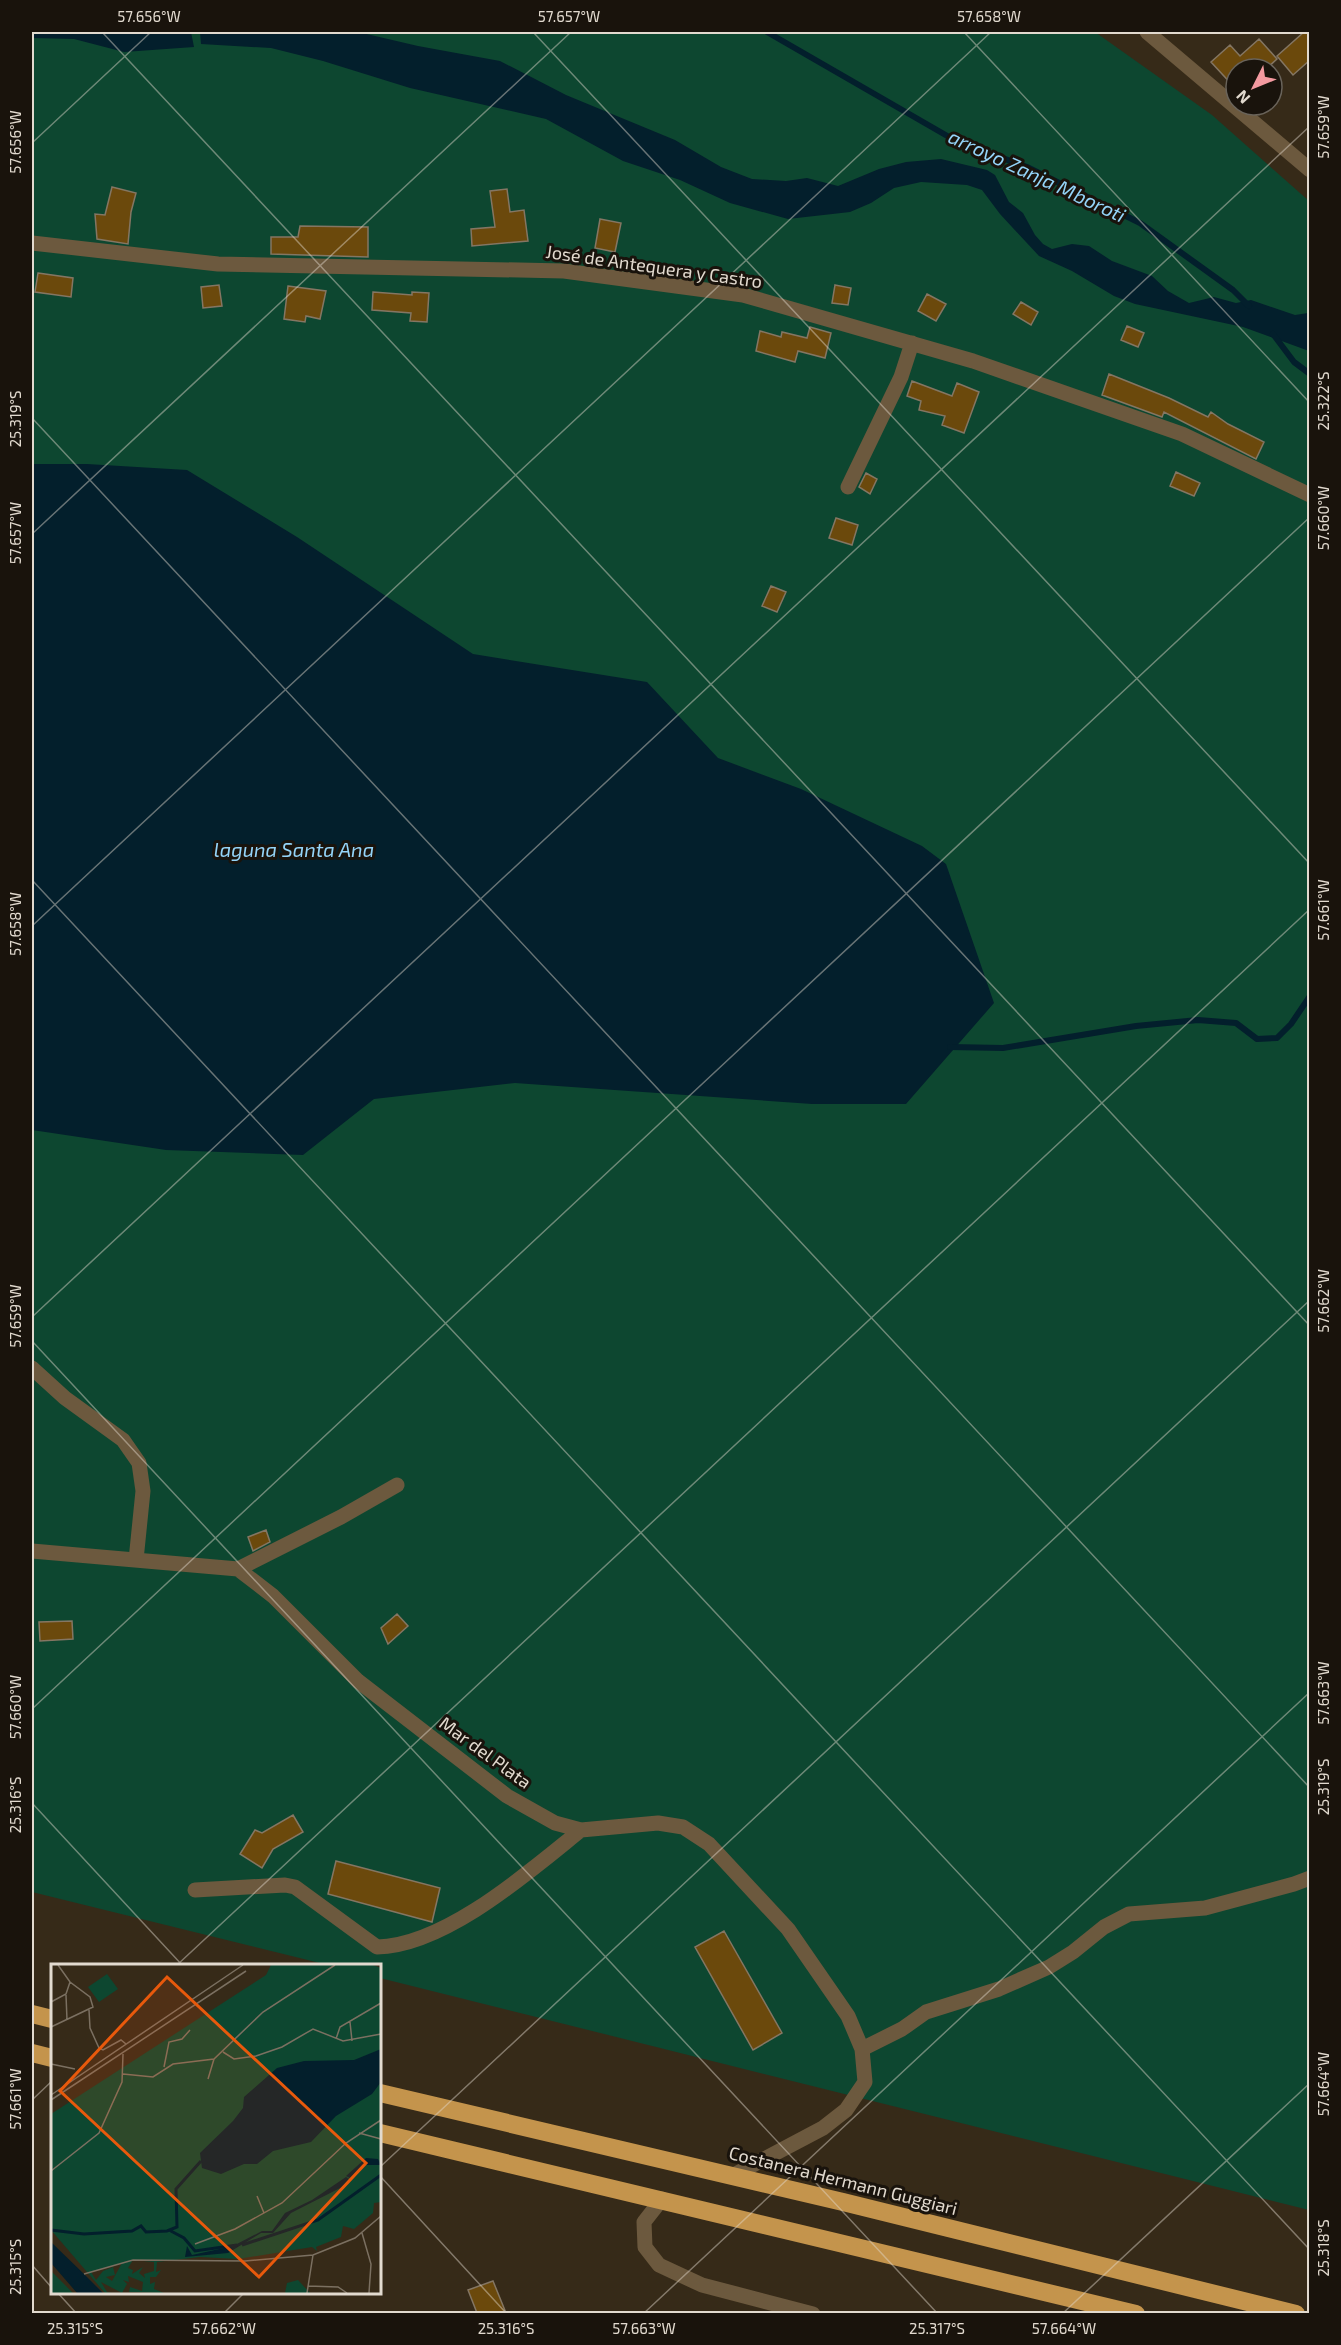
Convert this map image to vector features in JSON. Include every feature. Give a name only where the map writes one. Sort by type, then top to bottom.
[{"type":"highway","points":[[32,2014],[51,2019]]},
{"type":"highway","points":[[32,2053],[51,2058]]},
{"type":"highway","name":"Costanera Hermann Guggiari","points":[[381,2093],[1296,2313]]},
{"type":"highway","points":[[381,2133],[1136,2313]]},
{"type":"street","points":[[1147,32],[1310,170]]},
{"type":"street","name":"José de Antequera y Castro","points":[[32,243],[218,264],[564,271],[743,295],[973,361],[1182,434],[1310,495]]},
{"type":"street","points":[[848,487],[901,377],[912,343]]},
{"type":"street","points":[[32,1368],[65,1398],[123,1440],[139,1463],[143,1491],[136,1560]]},
{"type":"street","points":[[32,1551],[238,1569],[397,1485]]},
{"type":"street","name":"Mar del Plata","points":[[238,1569],[273,1596],[358,1682],[497,1789],[555,1823],[581,1830],[658,1823],[683,1827],[710,1844],[789,1929],[848,2016],[862,2049],[865,2082],[846,2110],[824,2128],[732,2176]]},
{"type":"street","points":[[195,1890],[285,1885],[295,1887],[377,1947],[393,1946],[439,1929],[495,1898],[581,1830]]},
{"type":"street","points":[[862,2049],[902,2029],[926,2012],[999,1989],[1049,1967],[1104,1927],[1129,1914],[1205,1908],[1310,1878]]},
{"type":"street","points":[[662,2199],[644,2222],[645,2247],[659,2265],[702,2285],[813,2313]]},
{"type":"green space","points":[[32,32],[1095,32],[1212,115],[1309,201],[1309,2210],[381,1978],[381,1964],[324,1964],[32,1892]]},
{"type":"water","points":[[32,32],[191,32],[194,47],[124,52],[74,39],[32,38]]},
{"type":"water","points":[[200,32],[358,32],[500,61],[566,95],[675,140],[721,167],[752,179],[786,181],[807,178],[838,186],[879,169],[906,162],[941,159],[987,170],[995,175],[1009,202],[1023,213],[1035,235],[1043,244],[1052,249],[1072,244],[1089,246],[1112,261],[1152,276],[1168,291],[1189,303],[1214,297],[1236,303],[1251,300],[1295,315],[1308,313],[1309,351],[1243,327],[1135,304],[1114,296],[1072,271],[1039,256],[1000,214],[982,190],[967,185],[921,182],[894,188],[871,203],[850,212],[788,219],[730,203],[680,180],[623,161],[546,119],[410,88],[323,61],[271,48],[201,44]]},
{"type":"water","name":"laguna Santa Ana","points":[[32,464],[87,464],[187,470],[297,537],[473,654],[647,682],[718,758],[801,789],[922,846],[946,864],[994,1003],[906,1104],[812,1104],[515,1083],[374,1099],[303,1155],[166,1150],[32,1130]]},
{"type":"building","points":[[1304,32],[1310,32],[1310,60],[1293,75],[1284,64],[1284,57],[1277,56]]},
{"type":"building","points":[[1259,39],[1275,57],[1224,57],[1224,76],[1211,62],[1230,45],[1240,56]]},
{"type":"building","points":[[112,187],[136,193],[131,212],[128,244],[97,239],[95,214],[105,215]]},
{"type":"building","points":[[507,189],[510,212],[524,210],[528,241],[472,246],[471,229],[495,227],[490,191]]},
{"type":"building","points":[[600,219],[621,223],[615,252],[595,248]]},
{"type":"building","points":[[300,226],[368,227],[368,257],[271,254],[271,237],[298,237]]},
{"type":"building","points":[[38,273],[73,278],[71,297],[35,292]]},
{"type":"building","points":[[219,285],[222,306],[203,308],[201,287]]},
{"type":"building","points":[[835,285],[851,288],[848,305],[832,303]]},
{"type":"building","points":[[288,286],[326,291],[320,319],[306,316],[305,322],[284,319]]},
{"type":"building","points":[[373,292],[412,295],[412,292],[429,293],[427,322],[410,321],[411,313],[372,310]]},
{"type":"building","points":[[927,294],[946,304],[936,321],[918,311]]},
{"type":"building","points":[[1021,302],[1038,312],[1031,325],[1013,314]]},
{"type":"building","points":[[1127,326],[1144,333],[1138,347],[1121,340]]},
{"type":"building","points":[[810,327],[831,333],[825,358],[798,351],[795,362],[756,351],[760,331],[781,337],[782,332],[807,338]]},
{"type":"building","points":[[1109,374],[1169,398],[1208,417],[1211,412],[1228,424],[1264,442],[1256,459],[1164,412],[1162,417],[1102,395]]},
{"type":"building","points":[[912,381],[952,396],[957,383],[979,392],[964,433],[942,425],[945,416],[919,410],[921,401],[907,396]]},
{"type":"building","points":[[1176,472],[1200,483],[1194,496],[1170,486]]},
{"type":"building","points":[[866,473],[877,479],[870,494],[859,487]]},
{"type":"building","points":[[836,518],[858,525],[852,545],[829,538]]},
{"type":"building","points":[[771,586],[786,592],[777,612],[762,606]]},
{"type":"building","points":[[266,1530],[270,1542],[253,1551],[248,1537]]},
{"type":"building","points":[[397,1614],[408,1626],[388,1644],[381,1628]]},
{"type":"building","points":[[72,1621],[73,1639],[40,1641],[39,1622]]},
{"type":"building","points":[[293,1815],[303,1832],[273,1849],[262,1868],[240,1854],[255,1830],[262,1833]]},
{"type":"building","points":[[336,1861],[440,1888],[432,1922],[328,1894]]},
{"type":"building","points":[[724,1931],[782,2033],[753,2050],[695,1947]]},
{"type":"building","points":[[493,2281],[506,2313],[477,2313],[468,2290]]},
{"type":"waterway","name":"arroyo Zanja Mboroti","points":[[767,32],[956,141],[1027,167],[1140,223],[1233,290],[1249,306]]},
{"type":"waterway","name":"arroyo Zanja Mboroti","points":[[1273,334],[1294,362],[1310,374]]},
{"type":"waterway","points":[[950,1047],[1003,1048],[1136,1026],[1198,1020],[1236,1023],[1257,1039],[1277,1038],[1291,1024],[1310,996]]}]
